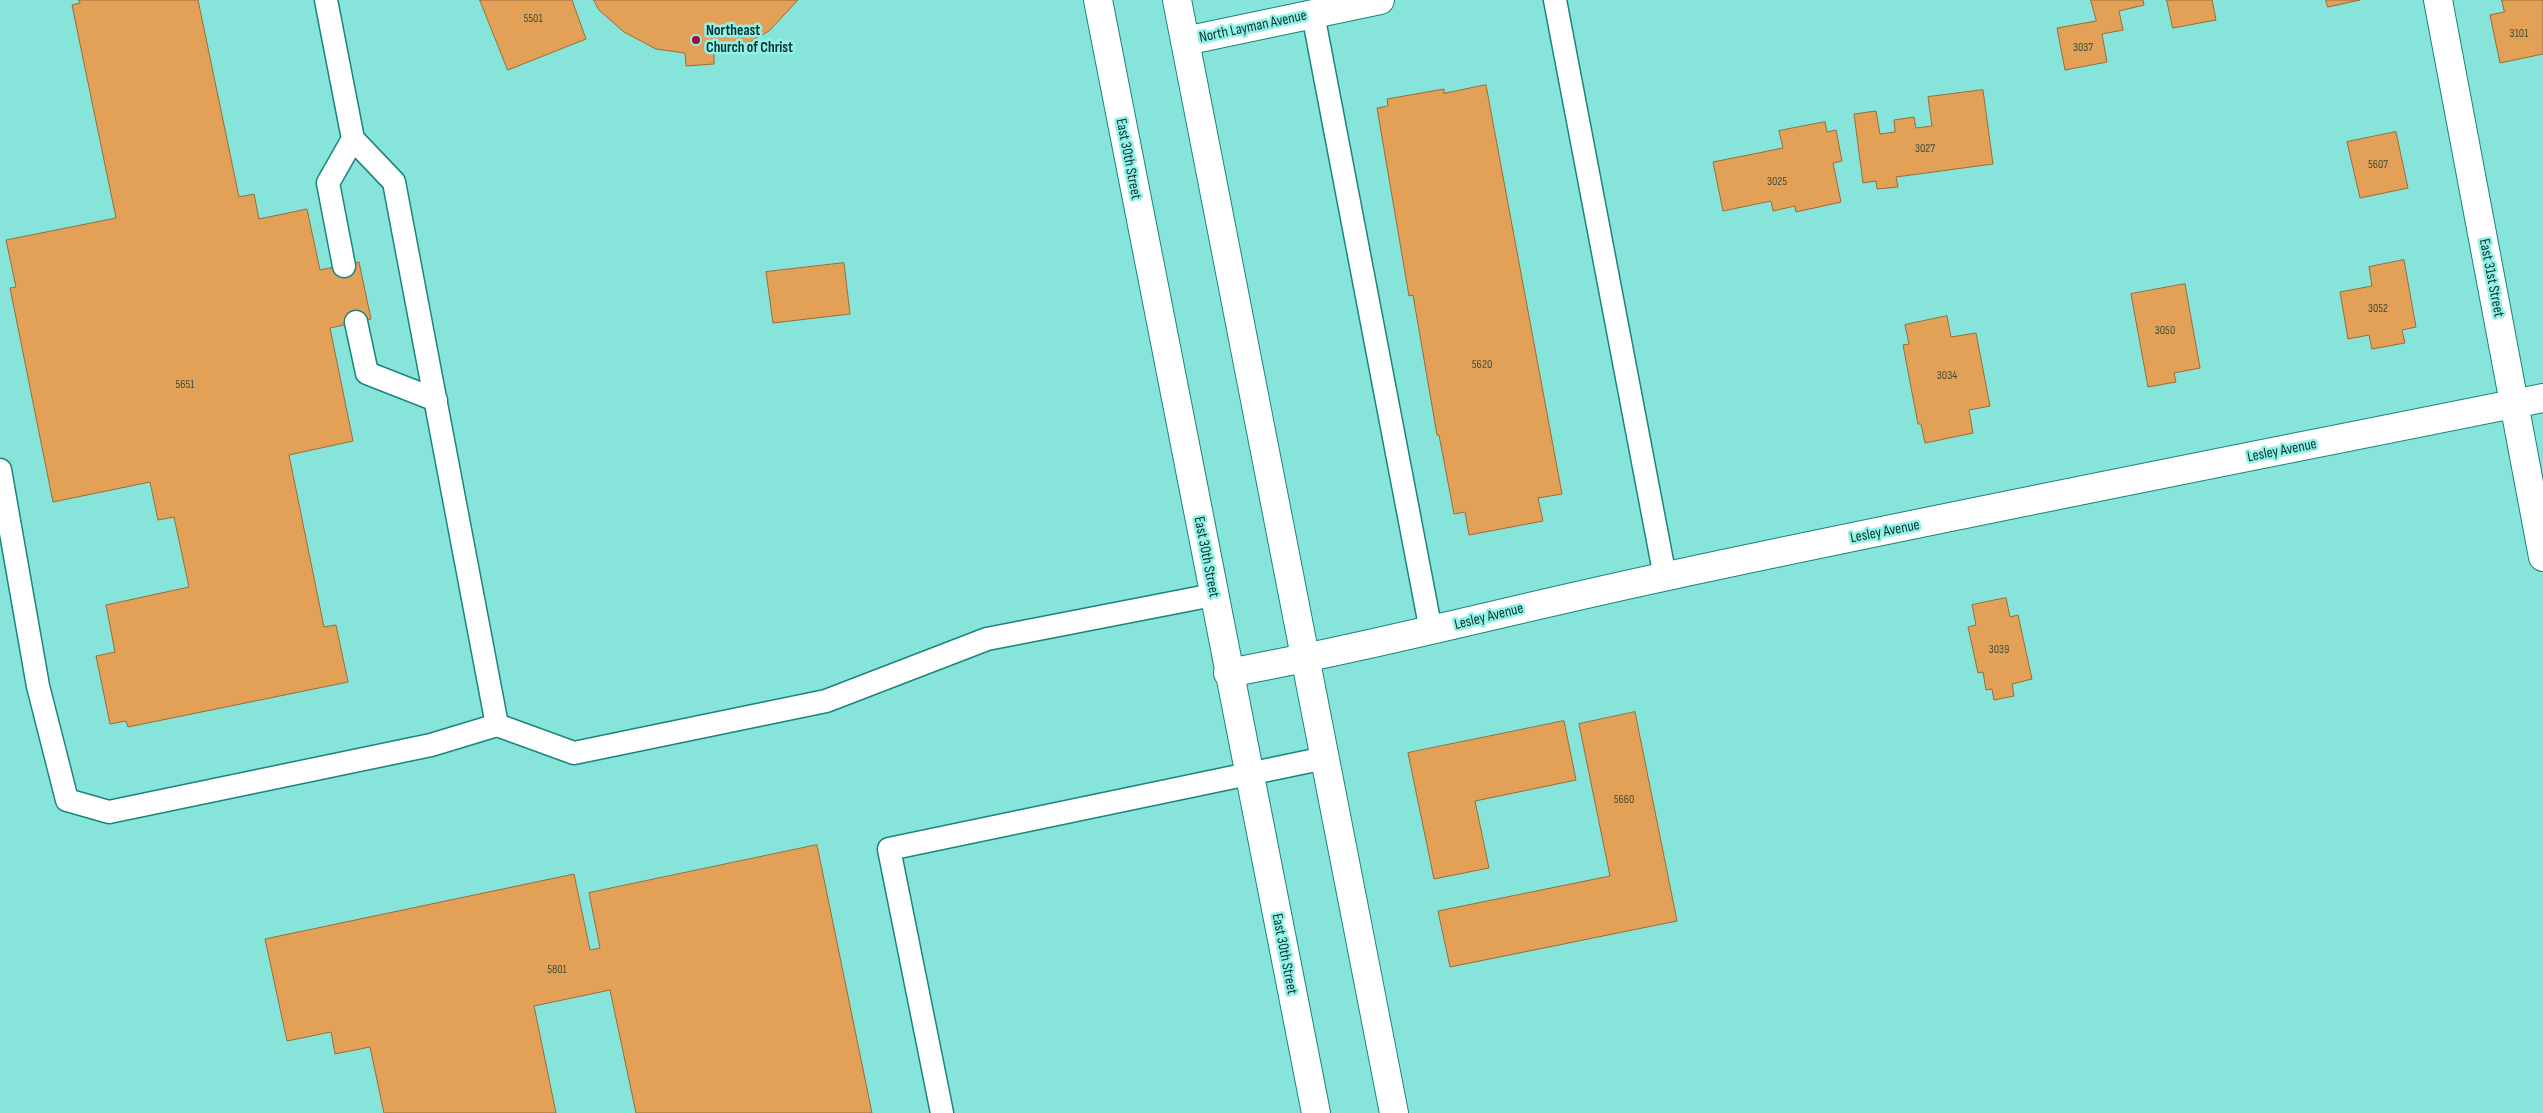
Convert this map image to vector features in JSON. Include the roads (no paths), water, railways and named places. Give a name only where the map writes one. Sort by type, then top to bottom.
[{"type":"main road","name":"East 30th Street","points":[[1098,0],[1228,673],[1316,1113]]},
{"type":"main road","points":[[1177,0],[1394,1113]]},
{"type":"main road","name":"North Layman Avenue","points":[[1185,41],[1380,0]]},
{"type":"main road","name":"East 31st Street","points":[[2438,0],[2516,404],[2543,557]]},
{"type":"main road","name":"Lesley Avenue","points":[[1228,673],[1431,631],[1665,577],[2543,398]]},
{"type":"lane","points":[[326,0],[353,139],[394,182],[496,725]]},
{"type":"lane","points":[[1555,0],[1665,577]]},
{"type":"lane","points":[[1313,14],[1431,631]]},
{"type":"lane","points":[[344,266],[328,183],[353,139]]},
{"type":"lane","points":[[356,322],[367,374],[436,400]]},
{"type":"lane","points":[[0,470],[38,686],[67,800],[109,812],[431,745],[496,725],[574,753],[826,701],[987,639],[1213,595]]},
{"type":"lane","points":[[942,1113],[889,849],[1325,758]]},
{"type":"place","name":"Northeast Church of Christ","points":[[696,40]]}]
